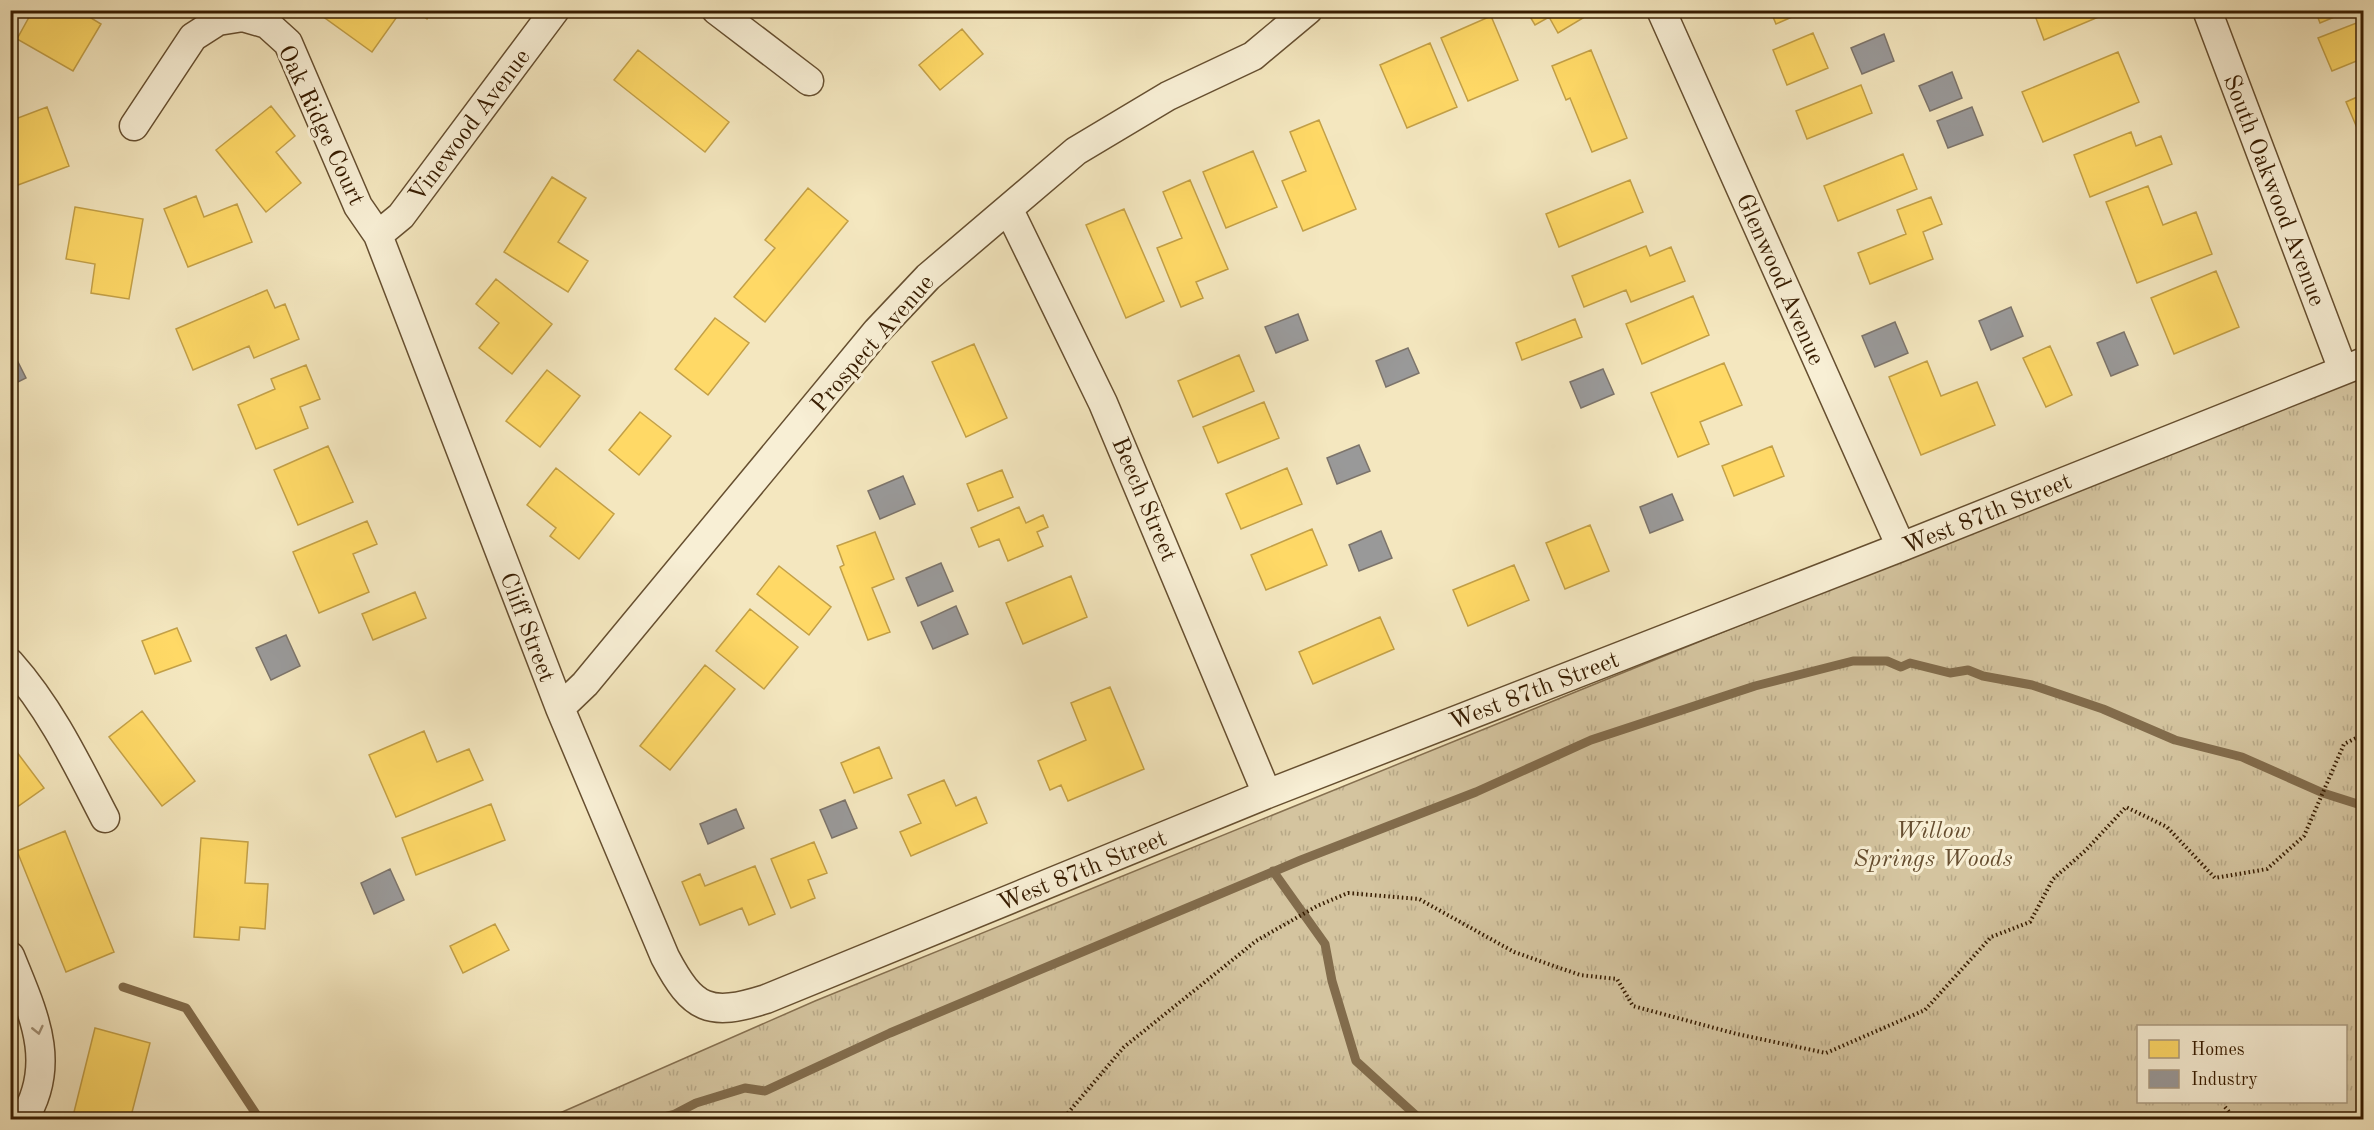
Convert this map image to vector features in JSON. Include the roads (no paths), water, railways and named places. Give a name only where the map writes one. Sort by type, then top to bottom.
[{"type":"street","name":"Vinewood Avenue","points":[[378,235],[401,216],[555,10]]},
{"type":"street","points":[[716,10],[809,81]]},
{"type":"street","name":"Prospect Avenue","points":[[560,708],[593,675],[877,331],[928,277],[1076,151],[1168,96],[1253,56],[1308,10]]},
{"type":"street","name":"Glenwood Avenue","points":[[1661,10],[1901,547]]},
{"type":"street","name":"South Oakwood Avenue","points":[[2207,10],[2354,366]]},
{"type":"street","name":"Oak Ridge Court","points":[[134,126],[193,37],[218,21],[243,17],[267,24],[288,44],[358,206],[378,235]]},
{"type":"street","name":"Beech Street","points":[[1009,210],[1103,403],[1268,794]]},
{"type":"street","name":"Cliff Street","points":[[378,235],[560,708],[665,957],[678,982],[703,1006]]},
{"type":"street","name":"West 87th Street","points":[[703,1006],[719,1010],[766,999],[1268,794],[1901,547],[2354,366]]},
{"type":"street","points":[[10,663],[30,686],[67,744],[105,818]]},
{"type":"street","points":[[10,956],[40,1032],[41,1067],[23,1119]]},
{"type":"waterway","points":[[652,1120],[675,1114],[696,1103],[745,1088],[765,1091],[890,1033],[1301,860],[1476,792],[1591,740],[1755,686],[1853,661],[1887,661],[1901,667],[1910,663],[1950,673],[1968,670],[1983,676],[2032,685],[2103,709],[2175,740],[2242,757],[2323,793],[2364,806]]},
{"type":"waterway","points":[[1273,871],[1325,944],[1332,981],[1356,1061],[1421,1120]]},
{"type":"waterway","points":[[123,987],[186,1008],[260,1120]]},
{"type":"park label","name":"Willow Springs Woods","points":[[1933,844]]}]
